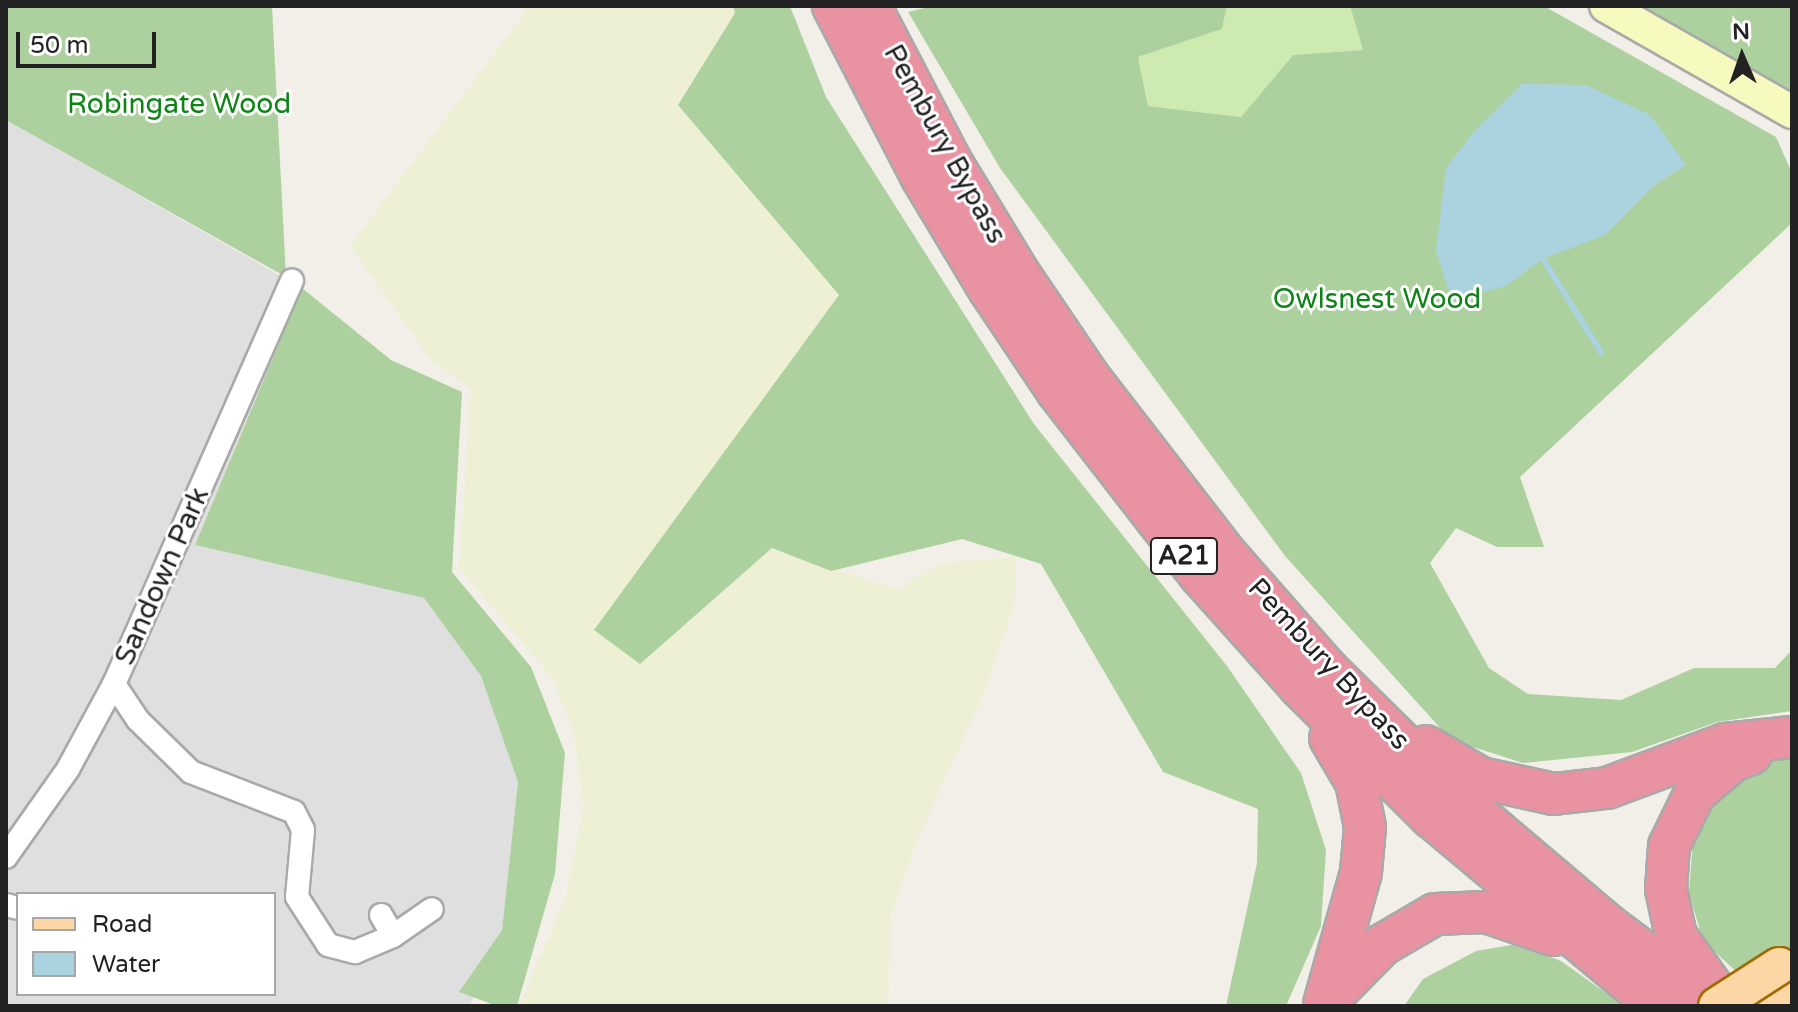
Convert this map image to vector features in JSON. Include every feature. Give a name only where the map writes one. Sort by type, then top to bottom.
[{"type":"highway","name":"Pembury Bypass","points":[[833,6],[921,176],[1058,392],[1200,575],[1300,687],[1431,817],[1657,1006]]},
{"type":"highway","name":"Pembury Bypass","points":[[870,6],[950,160],[1089,377],[1225,553],[1368,710],[1526,858],[1717,1006]]},
{"type":"highway","name":"A21","points":[[1300,687],[1351,770],[1365,827],[1361,872],[1323,1005]]},
{"type":"highway","name":"A21","points":[[1368,710],[1481,778],[1554,794],[1607,788],[1725,744],[1788,738]]},
{"type":"highway","name":"A21","points":[[1729,1006],[1704,980],[1676,936],[1666,889],[1669,846],[1685,808],[1708,779],[1734,760],[1788,738]]},
{"type":"highway","name":"A21","points":[[1323,1005],[1382,945],[1435,914],[1486,912],[1586,949]]},
{"type":"main road","points":[[1717,1006],[1788,969]]},
{"type":"main road","points":[[1757,1006],[1788,969]]},
{"type":"street","points":[[1606,6],[1792,112]]},
{"type":"street","name":"Sandown Park","points":[[8,850],[68,769],[114,684],[292,281]]},
{"type":"street","points":[[114,684],[138,720],[191,772],[294,812],[303,830],[297,897],[328,945],[355,952],[393,936],[432,909]]},
{"type":"street","points":[[381,915],[393,936]]},
{"type":"shaded area","points":[[6,120],[302,288],[195,545],[424,598],[481,676],[518,782],[502,930],[460,991],[474,997],[469,1006],[6,1006]]},
{"type":"green space","name":"Robingate Wood","points":[[6,6],[272,6],[286,277],[6,120]]},
{"type":"green space","points":[[530,6],[733,6],[735,13],[678,105],[839,295],[595,630],[640,664],[772,548],[897,589],[941,564],[1017,556],[1014,606],[985,691],[917,841],[891,916],[888,1006],[519,1006],[566,897],[583,807],[574,736],[553,679],[459,568],[471,389],[432,362],[350,246]]},
{"type":"green space","points":[[733,6],[790,6],[826,97],[1034,424],[1227,666],[1301,773],[1326,850],[1321,926],[1286,1006],[1226,1006],[1257,863],[1258,809],[1163,772],[1041,564],[962,539],[831,571],[772,548],[640,664],[594,630],[839,295],[678,105],[735,13]]},
{"type":"green space","name":"Owlsnest Wood","points":[[933,6],[1227,6],[1222,29],[1138,57],[1148,106],[1241,117],[1293,55],[1363,50],[1350,6],[1544,6],[1776,137],[1792,173],[1792,223],[1520,477],[1544,547],[1497,547],[1456,528],[1430,563],[1489,668],[1528,694],[1621,700],[1694,668],[1775,668],[1792,650],[1792,711],[1717,722],[1632,752],[1523,763],[1451,740],[1285,556],[1000,168],[908,12]]},
{"type":"green space","points":[[1227,6],[1350,6],[1363,50],[1293,55],[1241,117],[1148,106],[1138,57],[1222,29]]},
{"type":"green space","points":[[1633,6],[1792,6],[1792,99],[1675,27]]},
{"type":"green space","points":[[302,288],[391,360],[462,392],[452,572],[531,667],[565,753],[555,874],[517,1006],[497,1006],[459,992],[502,930],[518,782],[481,676],[424,598],[195,545]]},
{"type":"green space","points":[[1792,755],[1792,1006],[1774,1006],[1703,941],[1689,892],[1693,841],[1719,793],[1769,761]]},
{"type":"green space","points":[[1517,944],[1561,961],[1624,1006],[1404,1006],[1423,979],[1476,951]]},
{"type":"water","points":[[1522,84],[1586,85],[1650,115],[1686,165],[1653,186],[1605,235],[1542,259],[1506,286],[1452,300],[1436,251],[1446,168],[1475,130]]},
{"type":"waterway","points":[[1543,259],[1601,352]]}]
